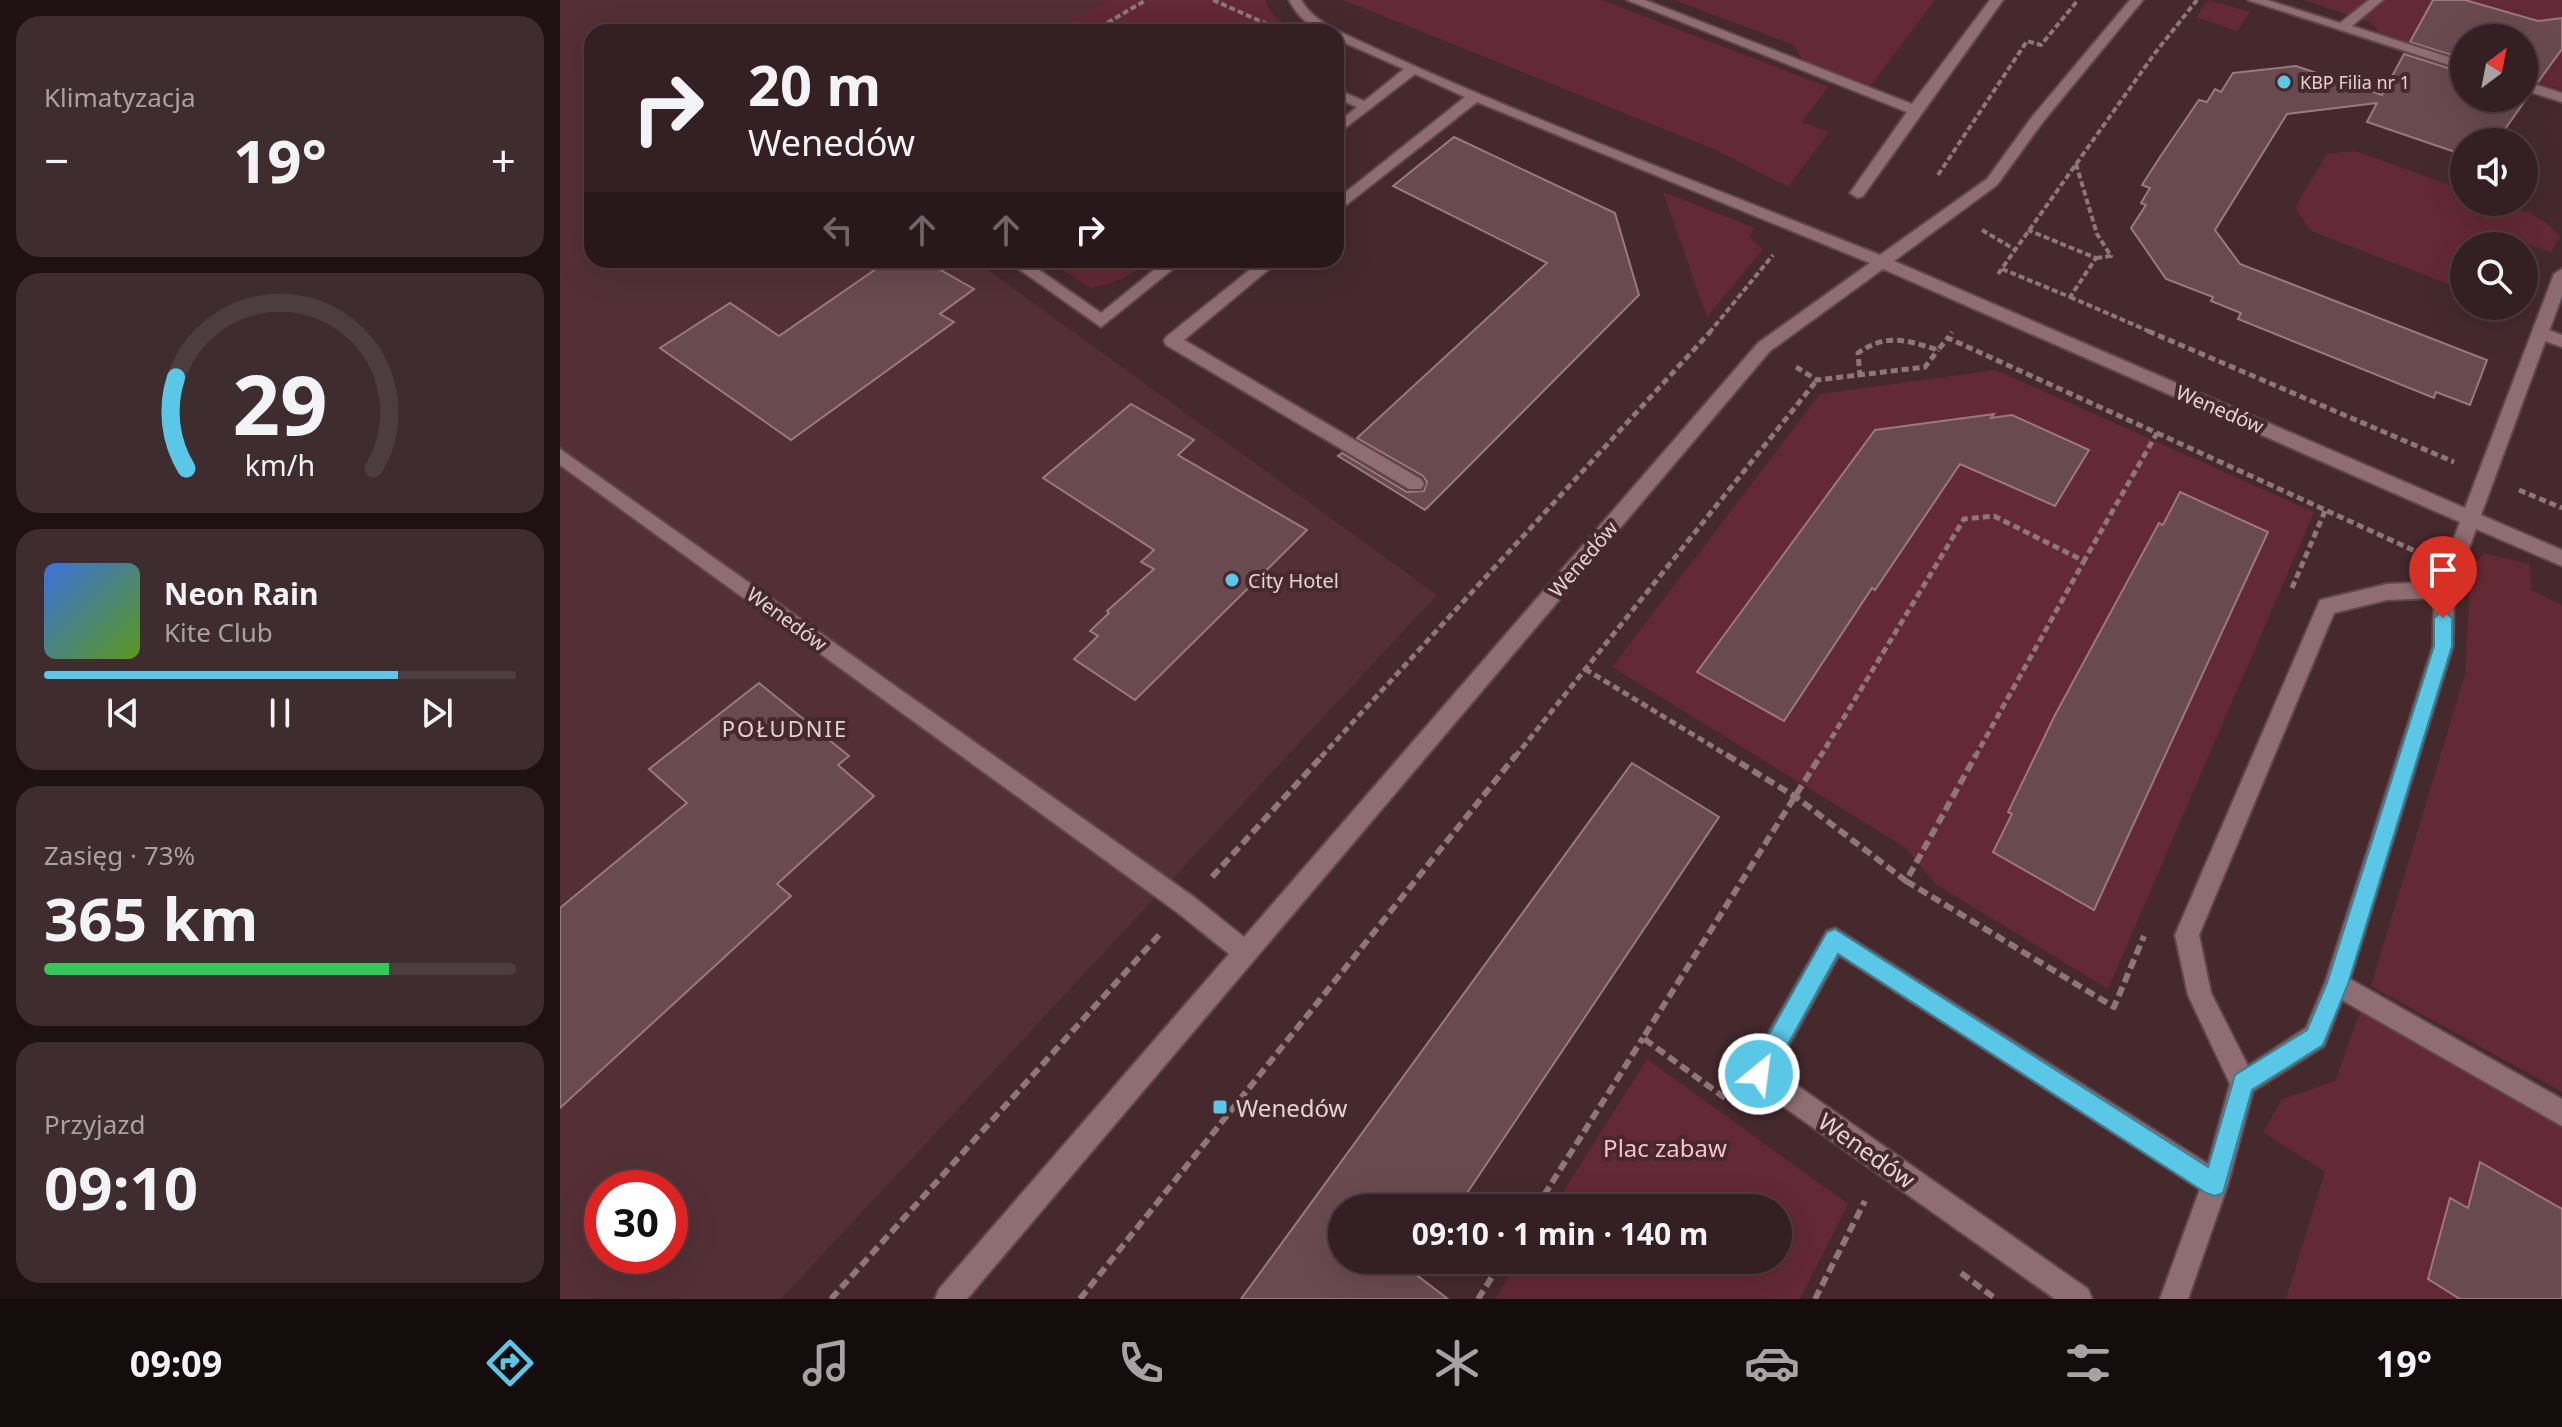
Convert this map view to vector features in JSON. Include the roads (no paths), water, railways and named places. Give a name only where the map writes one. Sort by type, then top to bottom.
[{"type":"street","name":"Wenedów","points":[[1295,0],[1302,13],[1320,24]]},
{"type":"street","points":[[1633,0],[1915,110]]},
{"type":"street","points":[[1858,193],[1997,0]]},
{"type":"street","name":"Wenedów","points":[[949,1299],[1764,347],[1992,182],[2037,120],[2137,0]]},
{"type":"street","points":[[2254,0],[2450,61]]},
{"type":"street","points":[[2343,27],[2377,0]]},
{"type":"street","name":"Wenedów","points":[[1344,38],[1412,70],[1880,261],[2562,558]]},
{"type":"street","points":[[1344,125],[1412,70]]},
{"type":"street","points":[[2538,90],[2562,98]]},
{"type":"street","points":[[1344,202],[1475,96]]},
{"type":"street","points":[[1344,97],[1366,107]]},
{"type":"street","points":[[1025,268],[1101,321],[1166,268]]},
{"type":"street","points":[[1262,268],[1172,341],[1415,484]]},
{"type":"street","points":[[2243,1083],[2315,1037],[2337,984],[2443,646],[2444,590],[2562,274]]},
{"type":"street","points":[[2540,333],[2562,341]]},
{"type":"street","name":"Wenedów","points":[[560,456],[1186,905],[1246,953]]},
{"type":"street","points":[[2174,1299],[2215,1184],[2243,1083],[2200,995],[2187,935],[2327,606],[2387,592],[2444,590]]},
{"type":"street","name":"Wenedów","points":[[2078,1299],[1759,1074],[1835,939],[2215,1184]]},
{"type":"street","points":[[2337,984],[2562,1113]]},
{"type":"place","name":"KBP Filia nr 1","points":[[2284,82]]},
{"type":"place","name":"City Hotel","points":[[1232,580]]},
{"type":"place","name":"Wenedów","points":[[1220,1107]]},
{"type":"district","name":"POŁUDNIE","points":[[785,728]]},
{"type":"park label","name":"Plac zabaw","points":[[1665,1147]]}]
